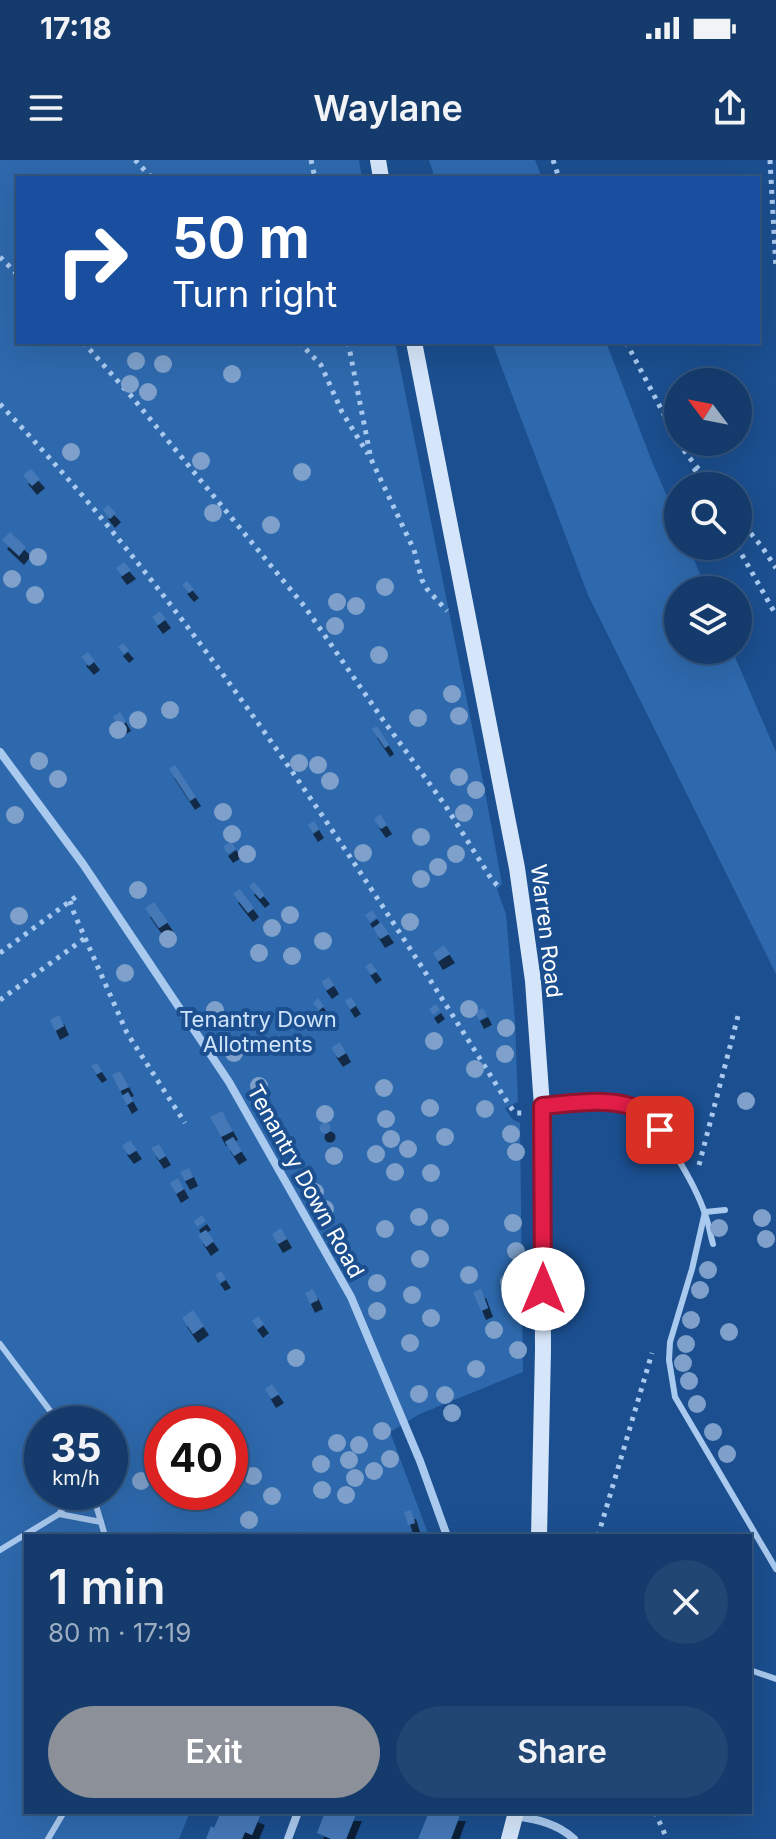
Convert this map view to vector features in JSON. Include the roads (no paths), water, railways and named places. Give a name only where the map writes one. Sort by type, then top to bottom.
[{"type":"street","name":"Warren Road","points":[[414,344],[517,868],[533,981],[542,1106],[543,1350],[539,1534]]},
{"type":"street","name":"Tenantry Down Road","points":[[0,752],[83,864],[229,1082],[351,1297],[420,1461],[446,1534]]},
{"type":"street","points":[[288,1839],[297,1814]]},
{"type":"street","points":[[509,1839],[516,1814],[554,1826],[574,1839]]},
{"type":"lane","points":[[542,1106],[612,1102],[641,1111],[670,1145],[705,1212],[713,1244]]},
{"type":"lane","points":[[705,1212],[725,1210]]},
{"type":"lane","points":[[705,1212],[670,1342],[669,1360],[675,1397],[776,1569]]},
{"type":"lane","points":[[0,1344],[46,1406]]},
{"type":"lane","points":[[26,1534],[62,1510]]},
{"type":"lane","points":[[97,1510],[104,1534]]},
{"type":"lane","points":[[59,1514],[101,1522]]},
{"type":"lane","points":[[0,1550],[24,1535]]},
{"type":"lane","points":[[752,1671],[776,1679]]},
{"type":"lane","points":[[48,1839],[63,1814]]},
{"type":"park label","name":"Tenantry Down Allotments","points":[[258,1032]]}]
